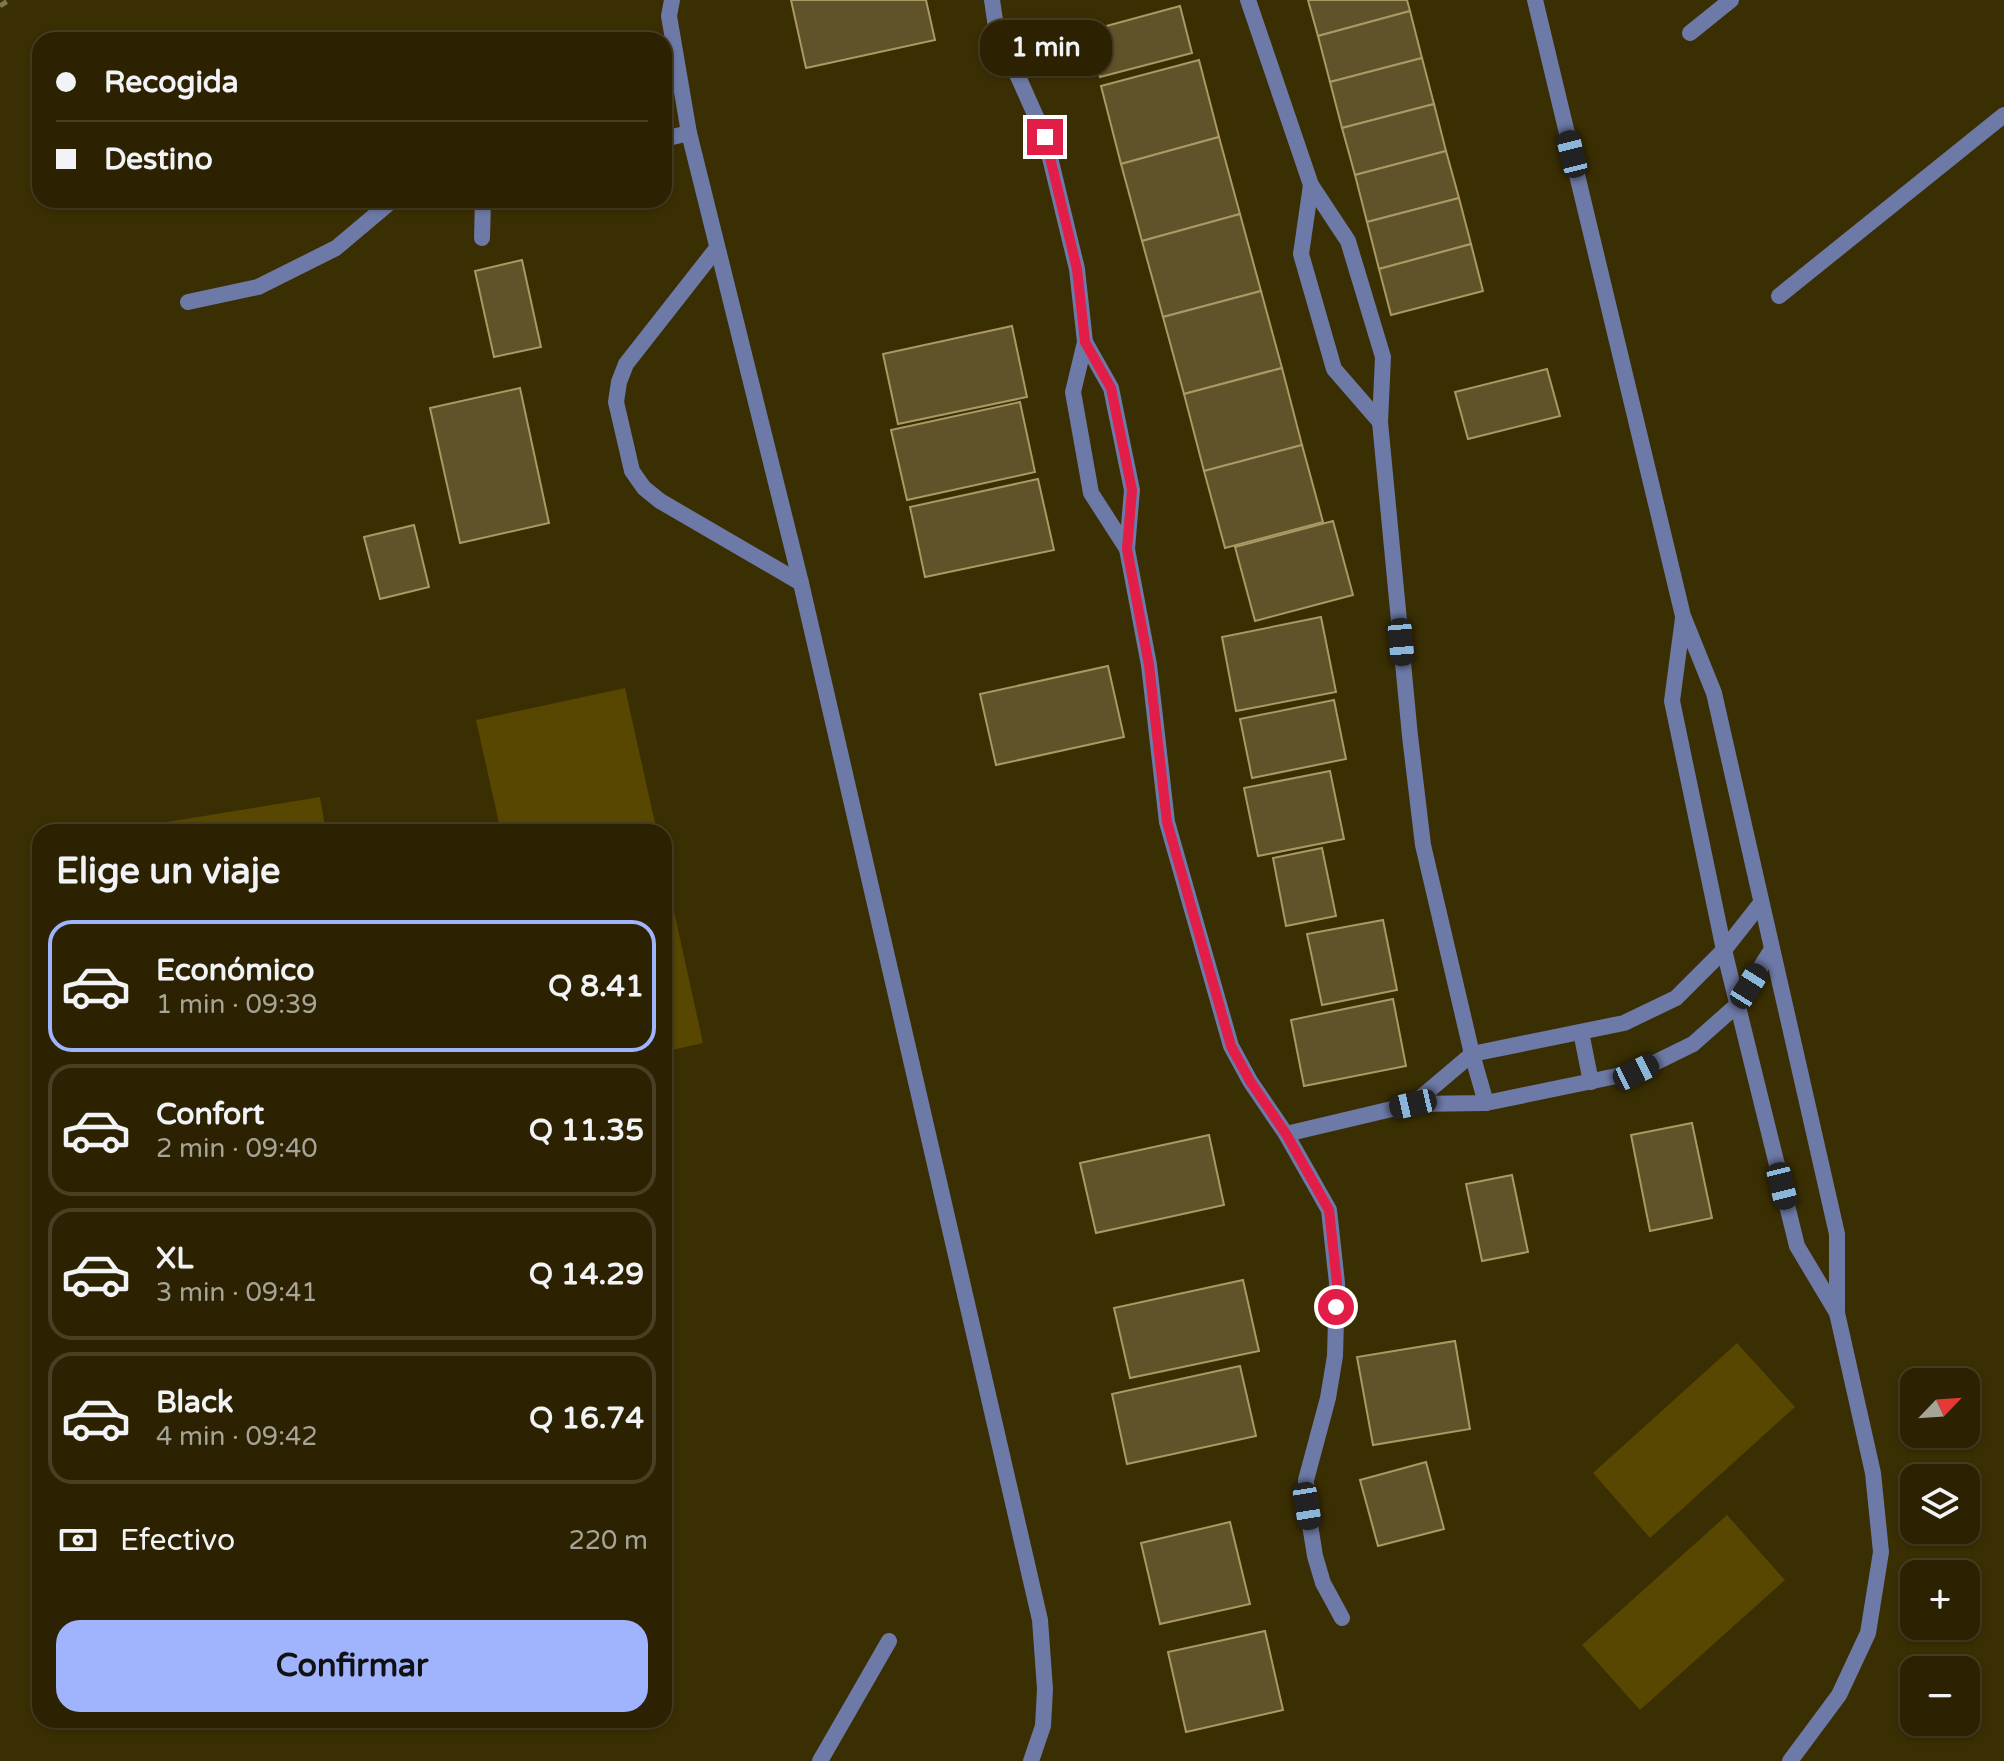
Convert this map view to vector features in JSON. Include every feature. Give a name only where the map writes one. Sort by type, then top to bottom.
[{"type":"street","points":[[659,0],[671,8],[689,133],[801,583],[1040,1620],[1045,1689],[1043,1726],[1031,1761]]},
{"type":"street","points":[[992,0],[996,27],[1045,137],[1077,269],[1085,342],[1073,392],[1091,493],[1127,549]]},
{"type":"street","points":[[1248,0],[1311,185],[1348,241],[1383,357],[1380,422],[1423,845],[1486,1103]]},
{"type":"street","points":[[1535,0],[1683,616],[1714,693],[1837,1234],[1837,1313],[1873,1473],[1881,1552],[1868,1633],[1839,1695],[1790,1761]]},
{"type":"street","points":[[1690,33],[1731,0]]},
{"type":"street","points":[[1779,296],[2004,115]]},
{"type":"street","points":[[672,137],[689,133]]},
{"type":"street","points":[[1311,185],[1301,254],[1334,369],[1380,422]]},
{"type":"street","points":[[188,302],[258,287],[336,248],[384,208]]},
{"type":"street","points":[[482,238],[483,208]]},
{"type":"street","points":[[717,248],[626,364],[619,382],[616,402],[632,471],[644,488],[660,501],[801,583]]},
{"type":"street","points":[[1085,342],[1111,388],[1132,490],[1127,549],[1149,665],[1167,822],[1231,1046],[1329,1210],[1337,1283],[1335,1356],[1328,1398],[1306,1480],[1315,1556],[1323,1583],[1342,1618]]},
{"type":"street","points":[[1683,616],[1672,701],[1724,950],[1797,1246],[1837,1313]]},
{"type":"street","points":[[1413,1104],[1472,1054],[1624,1023],[1676,998],[1724,950],[1761,903]]},
{"type":"street","points":[[1286,1134],[1413,1104],[1486,1103],[1636,1072],[1693,1044],[1737,1005],[1772,949]]},
{"type":"street","points":[[1581,1032],[1591,1082]]},
{"type":"street","points":[[820,1761],[889,1641]]},
{"type":"path","points":[[0,6],[9,0]]},
{"type":"shaded area","points":[[625,688],[655,824],[499,824],[476,720]]},
{"type":"shaded area","points":[[320,797],[325,824],[155,824]]},
{"type":"shaded area","points":[[672,902],[703,1043],[672,1050]]},
{"type":"shaded area","points":[[1737,1343],[1795,1407],[1650,1538],[1593,1473]]},
{"type":"shaded area","points":[[1727,1515],[1785,1580],[1640,1710],[1582,1645]]},
{"type":"building","points":[[791,0],[926,0],[935,40],[806,68]]},
{"type":"building","points":[[1308,0],[1407,0],[1410,11],[1318,36]]},
{"type":"building","points":[[1180,6],[1192,53],[1100,77],[1088,31]]},
{"type":"building","points":[[1410,11],[1422,58],[1330,82],[1318,36]]},
{"type":"building","points":[[1422,58],[1434,104],[1342,128],[1330,82]]},
{"type":"building","points":[[1199,60],[1219,137],[1121,164],[1101,86]]},
{"type":"building","points":[[1434,104],[1446,151],[1355,175],[1342,128]]},
{"type":"building","points":[[1219,137],[1240,214],[1142,241],[1121,164]]},
{"type":"building","points":[[1446,151],[1459,198],[1367,222],[1355,175]]},
{"type":"building","points":[[1459,198],[1471,244],[1379,269],[1367,222]]},
{"type":"building","points":[[1240,214],[1261,291],[1163,317],[1142,241]]},
{"type":"building","points":[[1471,244],[1483,291],[1391,315],[1379,269]]},
{"type":"building","points":[[522,260],[541,347],[494,357],[475,271]]},
{"type":"building","points":[[1261,291],[1282,368],[1184,394],[1163,317]]},
{"type":"building","points":[[1012,326],[1027,397],[898,424],[883,354]]},
{"type":"building","points":[[1282,368],[1302,445],[1204,471],[1184,394]]},
{"type":"building","points":[[1547,369],[1560,416],[1468,439],[1455,392]]},
{"type":"building","points":[[520,388],[549,523],[460,543],[430,408]]},
{"type":"building","points":[[1020,402],[1035,472],[907,500],[891,430]]},
{"type":"building","points":[[1302,445],[1323,522],[1225,548],[1204,471]]},
{"type":"building","points":[[1038,479],[1054,550],[925,577],[910,507]]},
{"type":"building","points":[[1333,521],[1353,595],[1255,621],[1235,547]]},
{"type":"building","points":[[414,525],[429,587],[380,599],[364,537]]},
{"type":"building","points":[[1321,617],[1336,692],[1236,711],[1222,637]]},
{"type":"building","points":[[1108,666],[1124,737],[996,765],[980,694]]},
{"type":"building","points":[[1334,700],[1346,759],[1252,778],[1240,719]]},
{"type":"building","points":[[1330,771],[1344,839],[1258,856],[1244,788]]},
{"type":"building","points":[[1322,848],[1336,916],[1286,926],[1273,858]]},
{"type":"building","points":[[1383,920],[1397,990],[1322,1005],[1307,934]]},
{"type":"building","points":[[1393,999],[1406,1066],[1304,1086],[1291,1020]]},
{"type":"building","points":[[1692,1123],[1712,1218],[1650,1231],[1631,1135]]},
{"type":"building","points":[[1209,1135],[1224,1205],[1096,1233],[1080,1163]]},
{"type":"building","points":[[1512,1175],[1528,1252],[1482,1261],[1466,1184]]},
{"type":"building","points":[[1243,1280],[1259,1351],[1130,1378],[1114,1308]]},
{"type":"building","points":[[1455,1341],[1470,1429],[1373,1445],[1357,1357]]},
{"type":"building","points":[[1240,1366],[1256,1436],[1127,1464],[1112,1394]]},
{"type":"building","points":[[1426,1462],[1444,1529],[1378,1546],[1360,1480]]},
{"type":"building","points":[[1230,1522],[1250,1604],[1160,1624],[1141,1543]]},
{"type":"building","points":[[1265,1631],[1283,1710],[1186,1732],[1168,1652]]},
{"type":"route","points":[[1045,137],[1077,269],[1085,342],[1111,388],[1132,490],[1127,549],[1149,665],[1167,822],[1231,1046],[1329,1210],[1337,1283],[1336,1307]]}]
